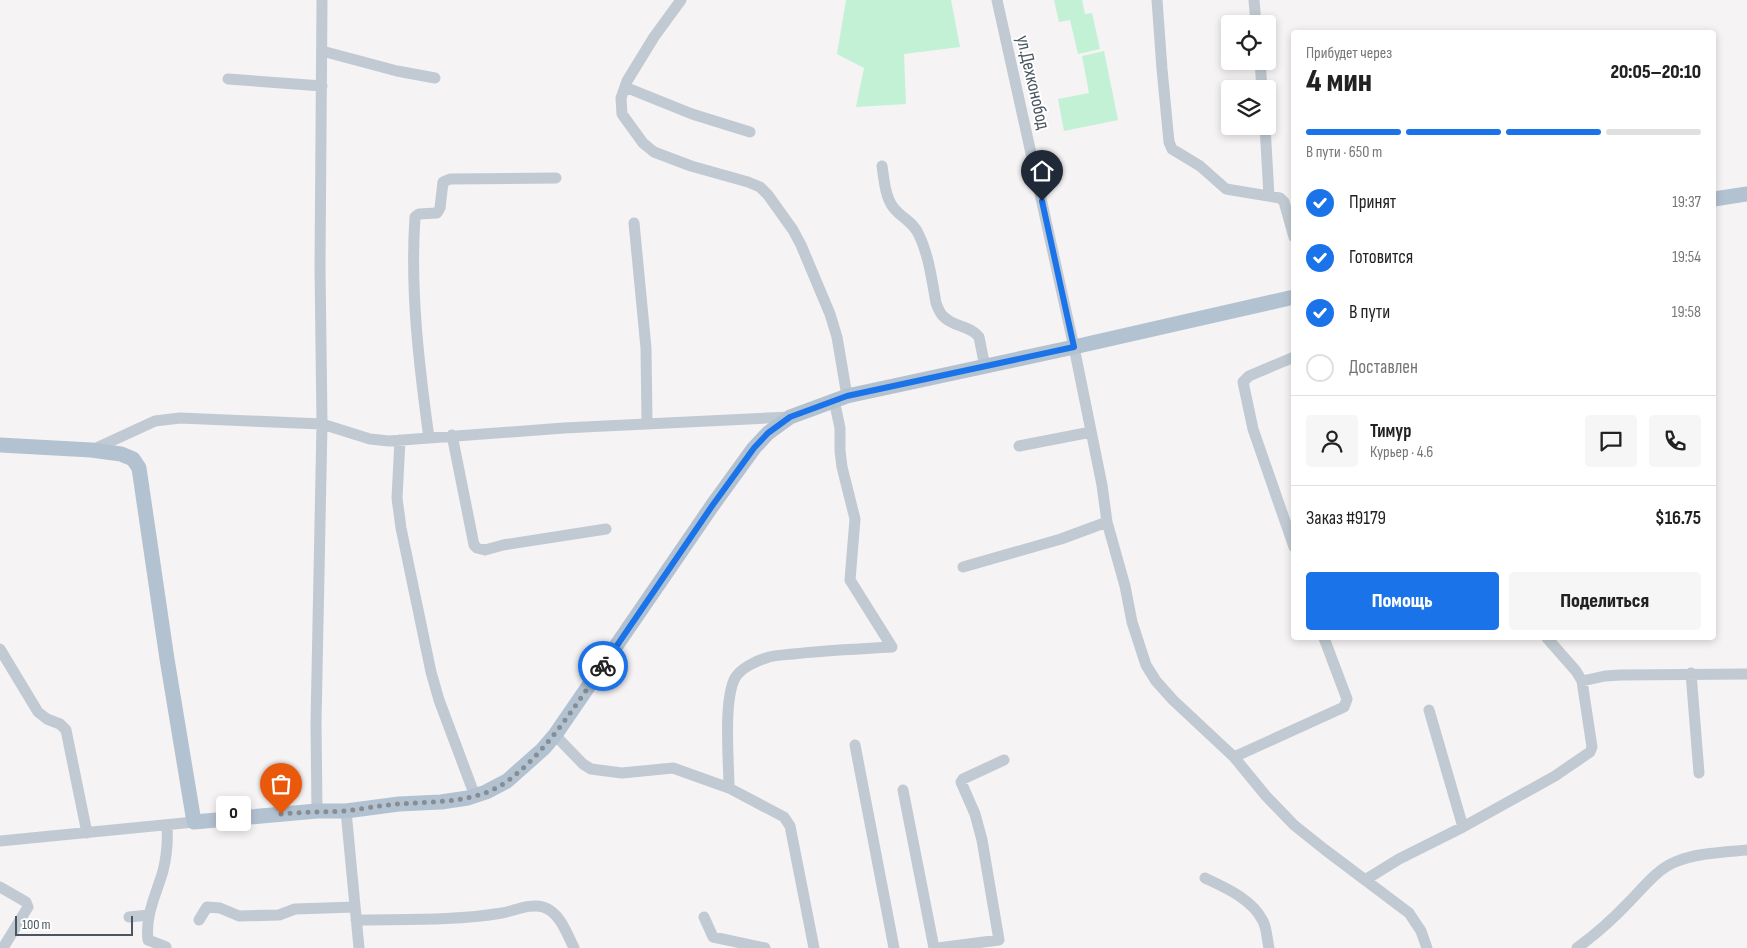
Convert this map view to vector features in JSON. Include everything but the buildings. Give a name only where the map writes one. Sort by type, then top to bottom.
[{"type":"main road","points":[[1716,199],[1747,194]]},
{"type":"main road","points":[[0,445],[91,450],[121,454],[133,459],[139,468],[167,659],[194,822],[441,802],[475,796],[486,792],[507,781],[543,749],[754,448],[768,433],[790,417],[841,398],[1291,298]]},
{"type":"street","points":[[317,811],[316,722],[322,424],[320,268],[322,0]]},
{"type":"street","points":[[681,0],[654,37],[627,81],[621,98],[622,114],[647,147],[654,152],[691,166],[760,187],[794,230],[827,306],[837,337],[841,398],[840,451],[855,519],[850,580],[892,647],[807,652],[768,657],[748,666],[740,672],[732,686],[729,705],[729,788]]},
{"type":"street","name":"ул.Дехконобод","points":[[997,0],[1074,347],[1102,485],[1107,522],[1125,586],[1132,622],[1146,665],[1156,681],[1172,700],[1234,757],[1266,796],[1294,824],[1408,913],[1421,931],[1427,948]]},
{"type":"street","points":[[1157,0],[1162,68],[1172,149],[1200,166],[1230,191],[1276,197],[1284,202],[1291,226]]},
{"type":"street","points":[[1254,0],[1255,15]]},
{"type":"street","points":[[322,51],[397,71],[435,78]]},
{"type":"street","points":[[228,79],[322,86]]},
{"type":"street","points":[[625,87],[692,114],[750,132]]},
{"type":"street","points":[[1266,135],[1269,196]]},
{"type":"street","points":[[882,166],[891,206],[913,224],[919,234],[926,254],[939,311],[950,322],[976,333],[979,337],[984,367]]},
{"type":"street","points":[[429,438],[420,373],[415,300],[412,252],[415,217],[418,214],[437,213],[440,208],[443,182],[450,179],[556,178]]},
{"type":"street","points":[[634,223],[646,348],[647,423]]},
{"type":"street","points":[[1291,358],[1249,376],[1245,379],[1243,386],[1253,429],[1291,538]]},
{"type":"street","points":[[91,450],[155,421],[180,418],[322,424],[379,441],[647,423],[790,417]]},
{"type":"street","points":[[1019,446],[1091,432]]},
{"type":"street","points":[[452,435],[474,545],[477,548],[485,550],[503,545],[606,529]]},
{"type":"street","points":[[400,440],[397,498],[401,528],[431,672],[439,700],[475,796]]},
{"type":"street","points":[[963,567],[1061,539],[1107,522]]},
{"type":"street","points":[[1234,757],[1344,707],[1347,699],[1325,640]]},
{"type":"street","points":[[1365,880],[1399,859],[1463,827],[1555,776],[1590,752],[1592,747],[1582,682],[1576,671],[1549,640]]},
{"type":"street","points":[[0,649],[38,712],[47,719],[60,724],[66,730],[86,833]]},
{"type":"street","points":[[1582,682],[1605,676],[1691,673],[1747,674]]},
{"type":"street","points":[[1691,673],[1693,718],[1699,773]]},
{"type":"street","points":[[1429,710],[1463,827]]},
{"type":"street","points":[[554,735],[591,769],[622,773],[673,768],[729,788],[784,817],[788,822],[814,948]]},
{"type":"street","points":[[855,745],[894,948]]},
{"type":"street","points":[[938,948],[999,940],[982,840],[975,814],[961,782],[963,779],[1004,760]]},
{"type":"street","points":[[903,790],[934,948]]},
{"type":"street","points":[[346,810],[359,948]]},
{"type":"street","points":[[0,841],[194,822]]},
{"type":"street","points":[[166,947],[146,944],[146,930],[150,904],[166,859],[168,843],[167,824]]},
{"type":"street","points":[[1577,948],[1604,928],[1650,880],[1665,868],[1676,862],[1692,858],[1747,850]]},
{"type":"street","points":[[1204,878],[1243,898],[1264,922],[1269,948]]},
{"type":"street","points":[[0,887],[22,900],[28,906],[3,948]]},
{"type":"street","points":[[356,920],[470,917],[503,913],[530,906],[540,906],[553,911],[574,948]]},
{"type":"street","points":[[199,920],[207,907],[220,908],[239,916],[279,915],[295,909],[355,907]]},
{"type":"street","points":[[129,917],[149,915]]},
{"type":"street","points":[[704,917],[713,937],[765,948]]},
{"type":"green space","points":[[846,0],[951,0],[960,47],[904,54],[906,104],[856,107],[864,68],[837,54]]},
{"type":"green space","points":[[1054,0],[1082,0],[1085,14],[1092,13],[1100,49],[1078,54],[1070,20],[1059,22]]},
{"type":"green space","points":[[1104,51],[1118,120],[1064,131],[1058,99],[1089,93],[1082,56]]},
{"type":"way so far","points":[[281,814],[441,802],[468,798],[486,792],[507,781],[543,749],[603,666]]},
{"type":"place","name":"O","points":[[281,814]]},
{"type":"route","points":[[603,666],[712,506],[754,448],[768,433],[790,417],[847,396],[1074,347],[1042,201]]}]
